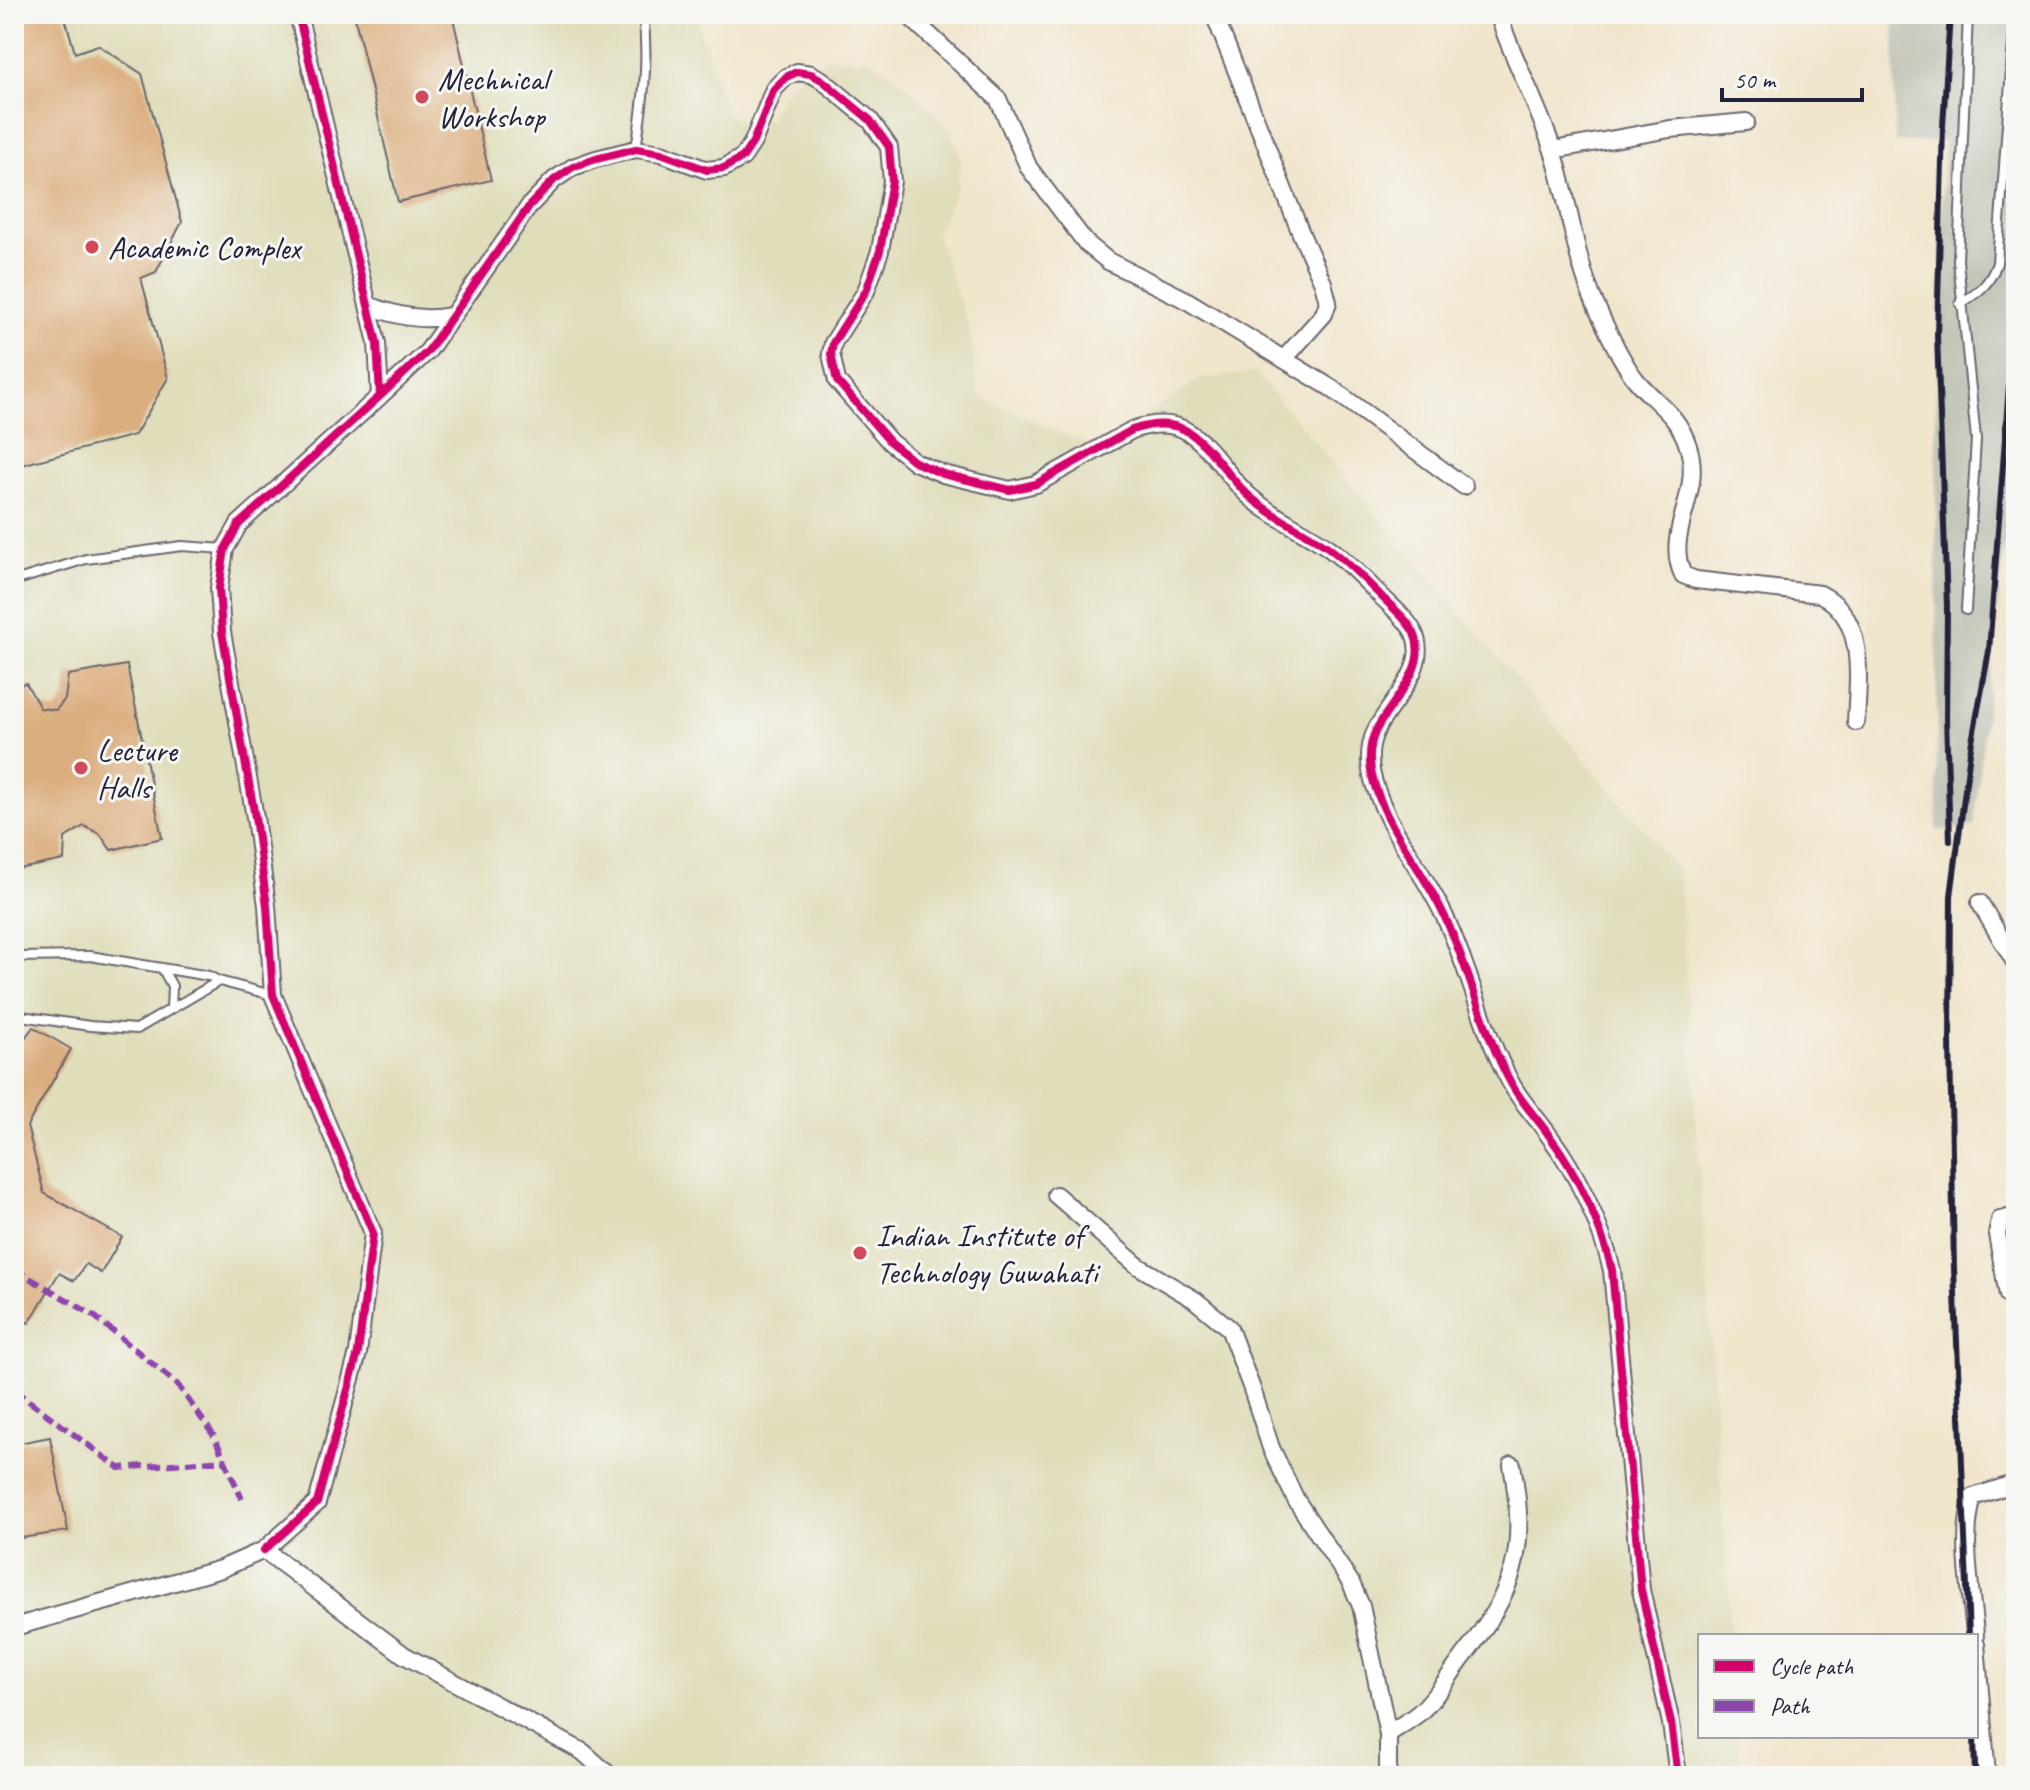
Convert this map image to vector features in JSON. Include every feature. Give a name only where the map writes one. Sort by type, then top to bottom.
[{"type":"street","points":[[298,14],[377,343],[380,396]]},
{"type":"street","points":[[907,14],[998,99],[1029,168],[1086,243],[1108,261],[1186,300],[1284,359],[1373,418],[1464,486]]},
{"type":"street","points":[[1214,14],[1328,302],[1324,314],[1284,359]]},
{"type":"street","points":[[1498,14],[1513,59],[1553,150],[1570,213],[1577,260],[1596,306],[1634,378],[1668,409],[1689,447],[1692,491],[1676,543],[1676,560],[1683,575],[1696,580],[1809,592],[1835,602],[1843,612],[1859,652],[1856,722]]},
{"type":"street","points":[[14,1627],[221,1569],[264,1550],[317,1503],[358,1353],[373,1233],[273,995],[267,906],[253,805],[222,632],[219,588],[225,549],[239,524],[259,503],[428,351],[541,191],[573,167],[636,149],[661,153],[707,170],[724,168],[743,157],[753,142],[774,89],[786,77],[797,72],[822,80],[870,120],[889,147],[892,162],[887,217],[873,275],[833,343],[831,354],[837,381],[890,442],[915,462],[943,474],[1010,490],[1036,484],[1132,430],[1149,424],[1178,427],[1190,432],[1246,493],[1268,512],[1344,560],[1409,625],[1418,646],[1417,659],[1376,730],[1369,764],[1374,786],[1454,937],[1498,1057],[1520,1097],[1550,1135],[1567,1164],[1604,1241],[1612,1270],[1641,1590],[1671,1723],[1678,1776]]},
{"type":"street","points":[[1553,150],[1670,129],[1746,122]]},
{"type":"street","points":[[368,305],[420,319],[450,316]]},
{"type":"street","points":[[1980,903],[2016,964]]},
{"type":"street","points":[[1056,1195],[1138,1266],[1195,1300],[1229,1328],[1277,1461],[1296,1500],[1351,1583],[1361,1606],[1388,1734],[1388,1776]]},
{"type":"street","points":[[2016,1216],[2000,1220],[1997,1234],[2008,1295],[2016,1301]]},
{"type":"street","points":[[1388,1734],[1420,1712],[1492,1619],[1511,1583],[1518,1541],[1519,1505],[1512,1465]]},
{"type":"street","points":[[1975,1634],[1968,1548],[1969,1509],[1973,1497],[2016,1483]]},
{"type":"street","points":[[264,1550],[404,1655],[583,1752],[610,1776]]},
{"type":"street","points":[[1978,1668],[1987,1776]]},
{"type":"lane","points":[[636,149],[646,81],[647,42],[643,14]]},
{"type":"lane","points":[[1966,610],[1976,439],[1958,261],[1968,14]]},
{"type":"lane","points":[[1960,304],[1983,289],[1997,263],[2015,14]]},
{"type":"lane","points":[[14,581],[86,559],[182,546],[225,549]]},
{"type":"lane","points":[[14,957],[90,956],[209,976],[273,995]]},
{"type":"lane","points":[[162,968],[172,986],[171,1009]]},
{"type":"lane","points":[[14,1015],[137,1029],[219,981]]},
{"type":"shaded area","name":"Indian Institute of Technology Guwahati","points":[[14,14],[696,14],[726,114],[745,124],[769,119],[795,79],[826,58],[869,58],[909,87],[951,130],[961,159],[957,188],[936,234],[969,326],[979,397],[1096,448],[1201,378],[1256,373],[1679,871],[1731,1634],[1698,1634],[1698,1738],[1737,1738],[1739,1776],[14,1776]]},
{"type":"shaded area","points":[[1894,14],[2016,14],[2016,438],[1974,826],[1937,831],[1936,410],[1944,141],[1895,142]]},
{"type":"building","name":"Academic Complex","points":[[14,14],[64,14],[75,53],[98,45],[142,74],[182,222],[156,272],[141,278],[168,378],[135,435],[14,467]]},
{"type":"building","name":"Mechnical Workshop","points":[[354,14],[452,14],[491,180],[398,202]]},
{"type":"building","name":"Lecture Halls","points":[[127,665],[162,838],[111,850],[100,834],[84,826],[65,838],[64,860],[14,870],[14,686],[26,683],[40,708],[56,710],[65,699],[68,675]]},
{"type":"building","points":[[33,1027],[71,1049],[27,1126],[44,1193],[122,1237],[101,1273],[86,1264],[74,1281],[59,1273],[29,1323],[14,1315],[14,1038],[22,1042]]},
{"type":"building","points":[[50,1437],[68,1531],[14,1539],[14,1444]]},
{"type":"railway","points":[[1950,14],[1943,126],[1937,335],[1947,606],[1946,717],[1950,841]]},
{"type":"railway","points":[[1969,1634],[1954,1269],[1951,896],[1970,752],[1989,651],[2016,293]]},
{"type":"railway","points":[[1974,1738],[1975,1776]]},
{"type":"marked path","points":[[14,1269],[93,1315],[177,1384],[214,1436],[242,1499]]},
{"type":"marked path","points":[[14,1390],[119,1468],[225,1460]]},
{"type":"cycle path","points":[[264,1550],[317,1503],[358,1353],[373,1233],[273,995],[267,906],[255,817],[222,632],[219,588],[225,549],[239,524],[380,396],[377,343],[298,14]]},
{"type":"cycle path","points":[[380,396],[428,351],[530,205],[554,180],[573,167],[636,149],[661,153],[707,170],[724,168],[743,157],[753,142],[774,89],[786,77],[797,72],[811,74],[870,120],[889,147],[892,181],[880,251],[866,291],[833,343],[831,354],[837,381],[890,442],[915,462],[943,474],[1010,490],[1036,484],[1132,430],[1154,425],[1183,429],[1198,439],[1257,503],[1336,553],[1400,614],[1414,633],[1418,646],[1417,659],[1413,672],[1373,737],[1370,752],[1372,774],[1390,821],[1452,932],[1501,1064],[1516,1092],[1569,1166],[1587,1199],[1607,1252],[1612,1270],[1641,1590],[1671,1723],[1678,1776]]},
{"type":"place","name":"Mechnical Workshop","points":[[422,97]]},
{"type":"place","name":"Academic Complex","points":[[92,247]]},
{"type":"place","name":"Lecture Halls","points":[[81,768]]},
{"type":"place","name":"Indian Institute of Technology Guwahati","points":[[860,1253]]}]
